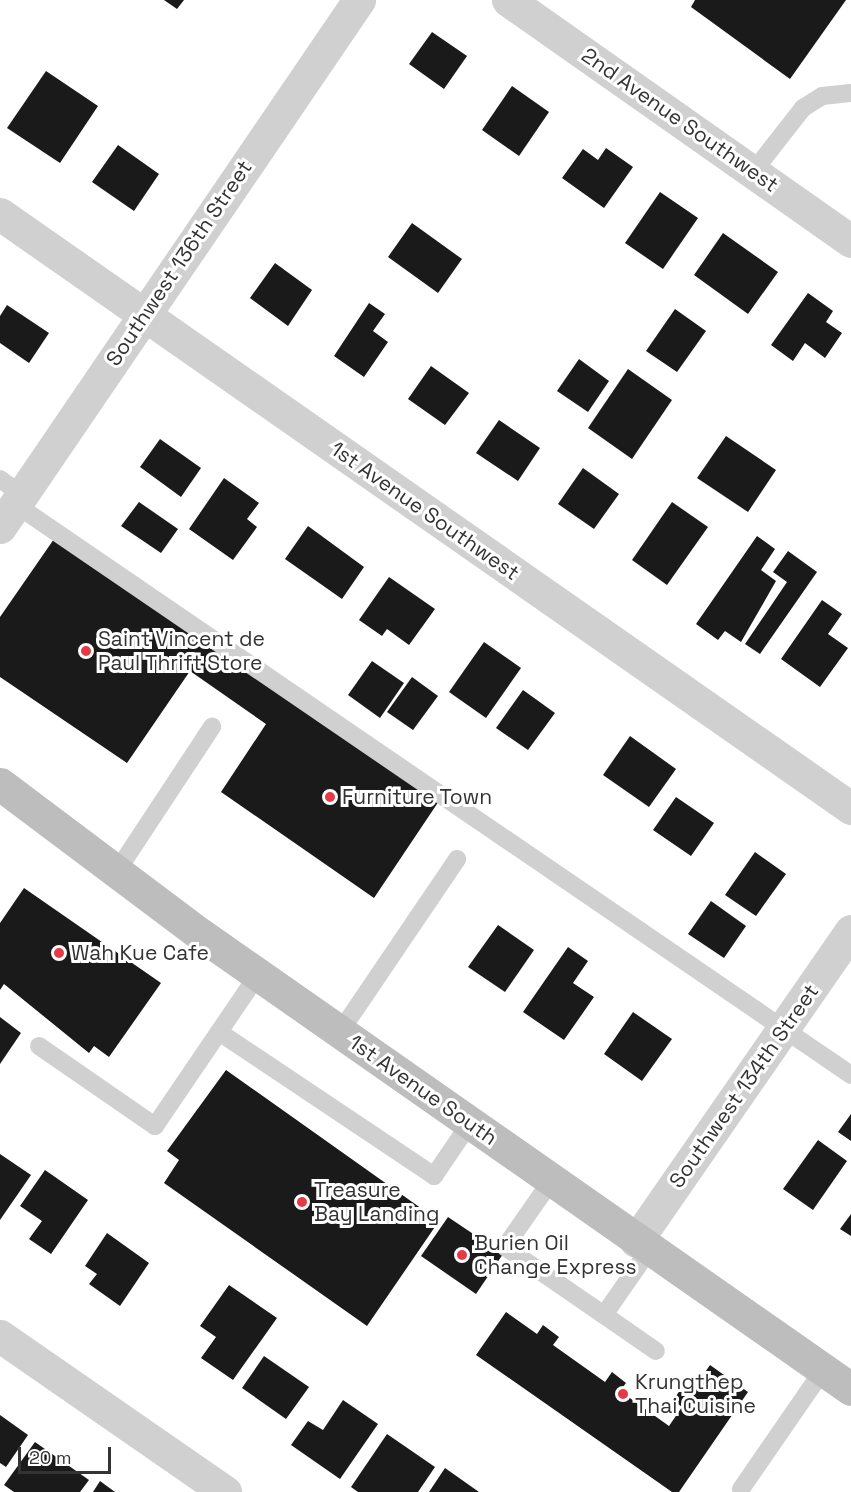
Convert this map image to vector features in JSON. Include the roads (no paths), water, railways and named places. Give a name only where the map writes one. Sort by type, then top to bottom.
[{"type":"main road","name":"1st Avenue South","points":[[0,784],[340,1032],[851,1389]]},
{"type":"street","name":"Southwest 136th Street","points":[[9,501],[144,315],[359,0]]},
{"type":"street","name":"2nd Avenue Southwest","points":[[508,0],[851,241]]},
{"type":"street","name":"1st Avenue Southwest","points":[[0,214],[851,808]]},
{"type":"street","name":"Southwest 134th Street","points":[[643,1245],[784,1028],[851,931]]},
{"type":"street","points":[[0,1336],[225,1492]]},
{"type":"lane","points":[[753,172],[802,108],[822,96],[851,93]]},
{"type":"lane","points":[[9,501],[851,1075]]},
{"type":"lane","points":[[117,871],[212,727]]},
{"type":"lane","points":[[340,1032],[457,859]]},
{"type":"lane","points":[[39,1046],[155,1126],[259,973]]},
{"type":"lane","points":[[219,1032],[434,1176],[470,1123]]},
{"type":"lane","points":[[551,1181],[506,1247],[656,1351]]},
{"type":"lane","points":[[604,1315],[643,1245]]},
{"type":"lane","points":[[741,1489],[823,1370]]},
{"type":"place","name":"Saint Vincent de Paul Thrift Store","points":[[86,651]]},
{"type":"place","name":"Furniture Town","points":[[330,797]]},
{"type":"place","name":"Wah Kue Cafe","points":[[59,953]]},
{"type":"place","name":"Treasure Bay Landing","points":[[302,1202]]},
{"type":"place","name":"Burien Oil Change Express","points":[[462,1255]]},
{"type":"place","name":"Krungthep Thai Cuisine","points":[[623,1394]]}]
